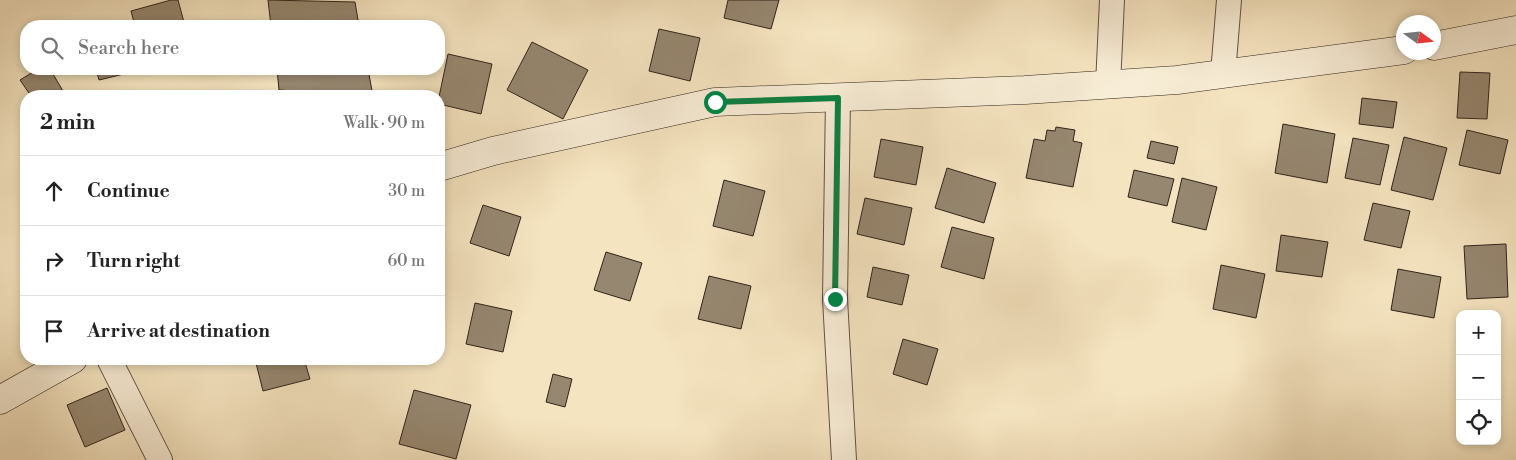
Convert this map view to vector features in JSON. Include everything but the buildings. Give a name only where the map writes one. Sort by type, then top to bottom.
[{"type":"main road","points":[[1441,45],[1516,30]]},
{"type":"main road","points":[[445,165],[494,151],[715,102],[1025,90],[1177,80],[1396,51]]},
{"type":"main road","points":[[0,400],[62,365]]},
{"type":"street","points":[[1108,85],[1112,0]]},
{"type":"street","points":[[1223,74],[1228,0]]},
{"type":"street","points":[[838,98],[835,299],[844,460]]},
{"type":"street","points":[[112,365],[160,460]]},
{"type":"route","points":[[715,102],[838,98],[835,299]]}]
